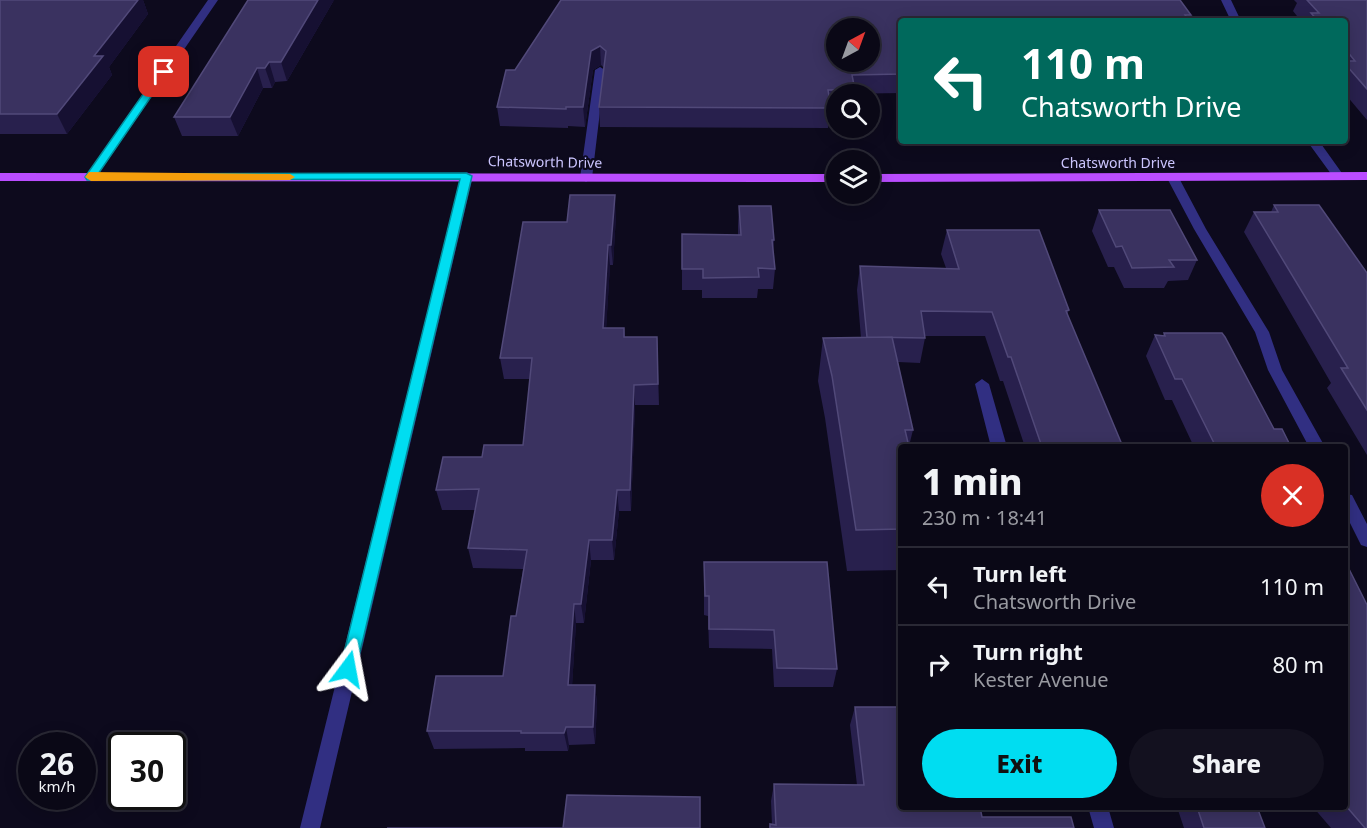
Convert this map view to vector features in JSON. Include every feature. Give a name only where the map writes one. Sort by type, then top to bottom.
[{"type":"main road","name":"Chatsworth Drive","points":[[880,178],[1367,176]]},
{"type":"main road","name":"Chatsworth Drive","points":[[0,177],[826,178]]},
{"type":"street","points":[[91,177],[213,0]]},
{"type":"street","points":[[1226,0],[1235,18]]},
{"type":"street","points":[[586,178],[600,70]]},
{"type":"street","points":[[1315,144],[1338,176]]},
{"type":"street","points":[[310,828],[466,176]]},
{"type":"street","points":[[1173,178],[1200,229],[1262,332],[1275,370],[1315,444]]},
{"type":"street","points":[[982,384],[998,444]]},
{"type":"street","points":[[1348,504],[1367,540]]},
{"type":"street","points":[[1099,810],[1104,828]]},
{"type":"building","points":[[0,0],[138,0],[94,56],[103,56],[57,114],[0,114]]},
{"type":"building","points":[[248,0],[318,0],[281,62],[269,62],[265,68],[257,68],[230,117],[174,117]]},
{"type":"building","points":[[561,0],[1180,0],[1191,15],[1185,15],[1187,18],[898,18],[898,74],[852,75],[854,84],[826,84],[826,108],[599,107],[606,51],[600,46],[591,51],[583,107],[566,107],[566,109],[497,107],[506,70],[515,70]]},
{"type":"building","points":[[1307,0],[1367,0],[1367,89],[1348,67],[1348,61],[1355,61],[1348,52],[1348,18],[1315,18],[1311,13],[1319,13]]},
{"type":"building","points":[[570,195],[615,195],[611,245],[608,245],[603,328],[624,328],[624,337],[657,337],[658,384],[634,385],[630,490],[617,490],[612,540],[589,540],[581,604],[574,604],[568,685],[595,685],[593,727],[566,727],[564,733],[427,731],[436,676],[503,676],[511,616],[516,616],[527,550],[468,548],[479,489],[436,490],[443,457],[482,457],[484,445],[523,445],[532,358],[500,358],[523,222],[567,222]]},
{"type":"building","points":[[1274,205],[1319,205],[1367,273],[1367,410],[1341,368],[1348,368],[1254,212],[1278,212]]},
{"type":"building","points":[[739,206],[771,206],[775,269],[758,268],[759,277],[703,278],[703,269],[682,269],[682,234],[741,235]]},
{"type":"building","points":[[1099,210],[1170,210],[1197,260],[1169,260],[1174,267],[1132,268],[1122,246],[1116,247]]},
{"type":"building","points":[[947,230],[1039,230],[1069,310],[1066,311],[1122,444],[1041,444],[1011,357],[1008,357],[992,312],[921,311],[925,338],[867,337],[860,266],[959,269]]},
{"type":"building","points":[[1164,333],[1222,333],[1274,429],[1282,429],[1290,444],[1214,444],[1182,379],[1175,379],[1155,335],[1165,336]]},
{"type":"building","points":[[892,337],[913,430],[905,430],[908,444],[898,444],[898,529],[856,530],[832,376],[823,338]]},
{"type":"building","points":[[704,562],[827,562],[837,669],[777,668],[774,630],[709,629],[709,596],[705,596]]},
{"type":"building","points":[[1348,567],[1367,605],[1367,828],[1348,808]]},
{"type":"building","points":[[855,707],[898,707],[898,810],[981,810],[982,817],[1071,817],[1074,828],[770,828],[770,824],[776,825],[774,784],[864,785]]},
{"type":"building","points":[[567,795],[700,797],[700,828],[563,828]]},
{"type":"building","points":[[1198,810],[1258,810],[1265,828],[1204,828]]},
{"type":"slow traffic","points":[[93,175],[91,177],[290,177]]},
{"type":"route","points":[[164,72],[91,177],[466,176],[348,669]]}]
